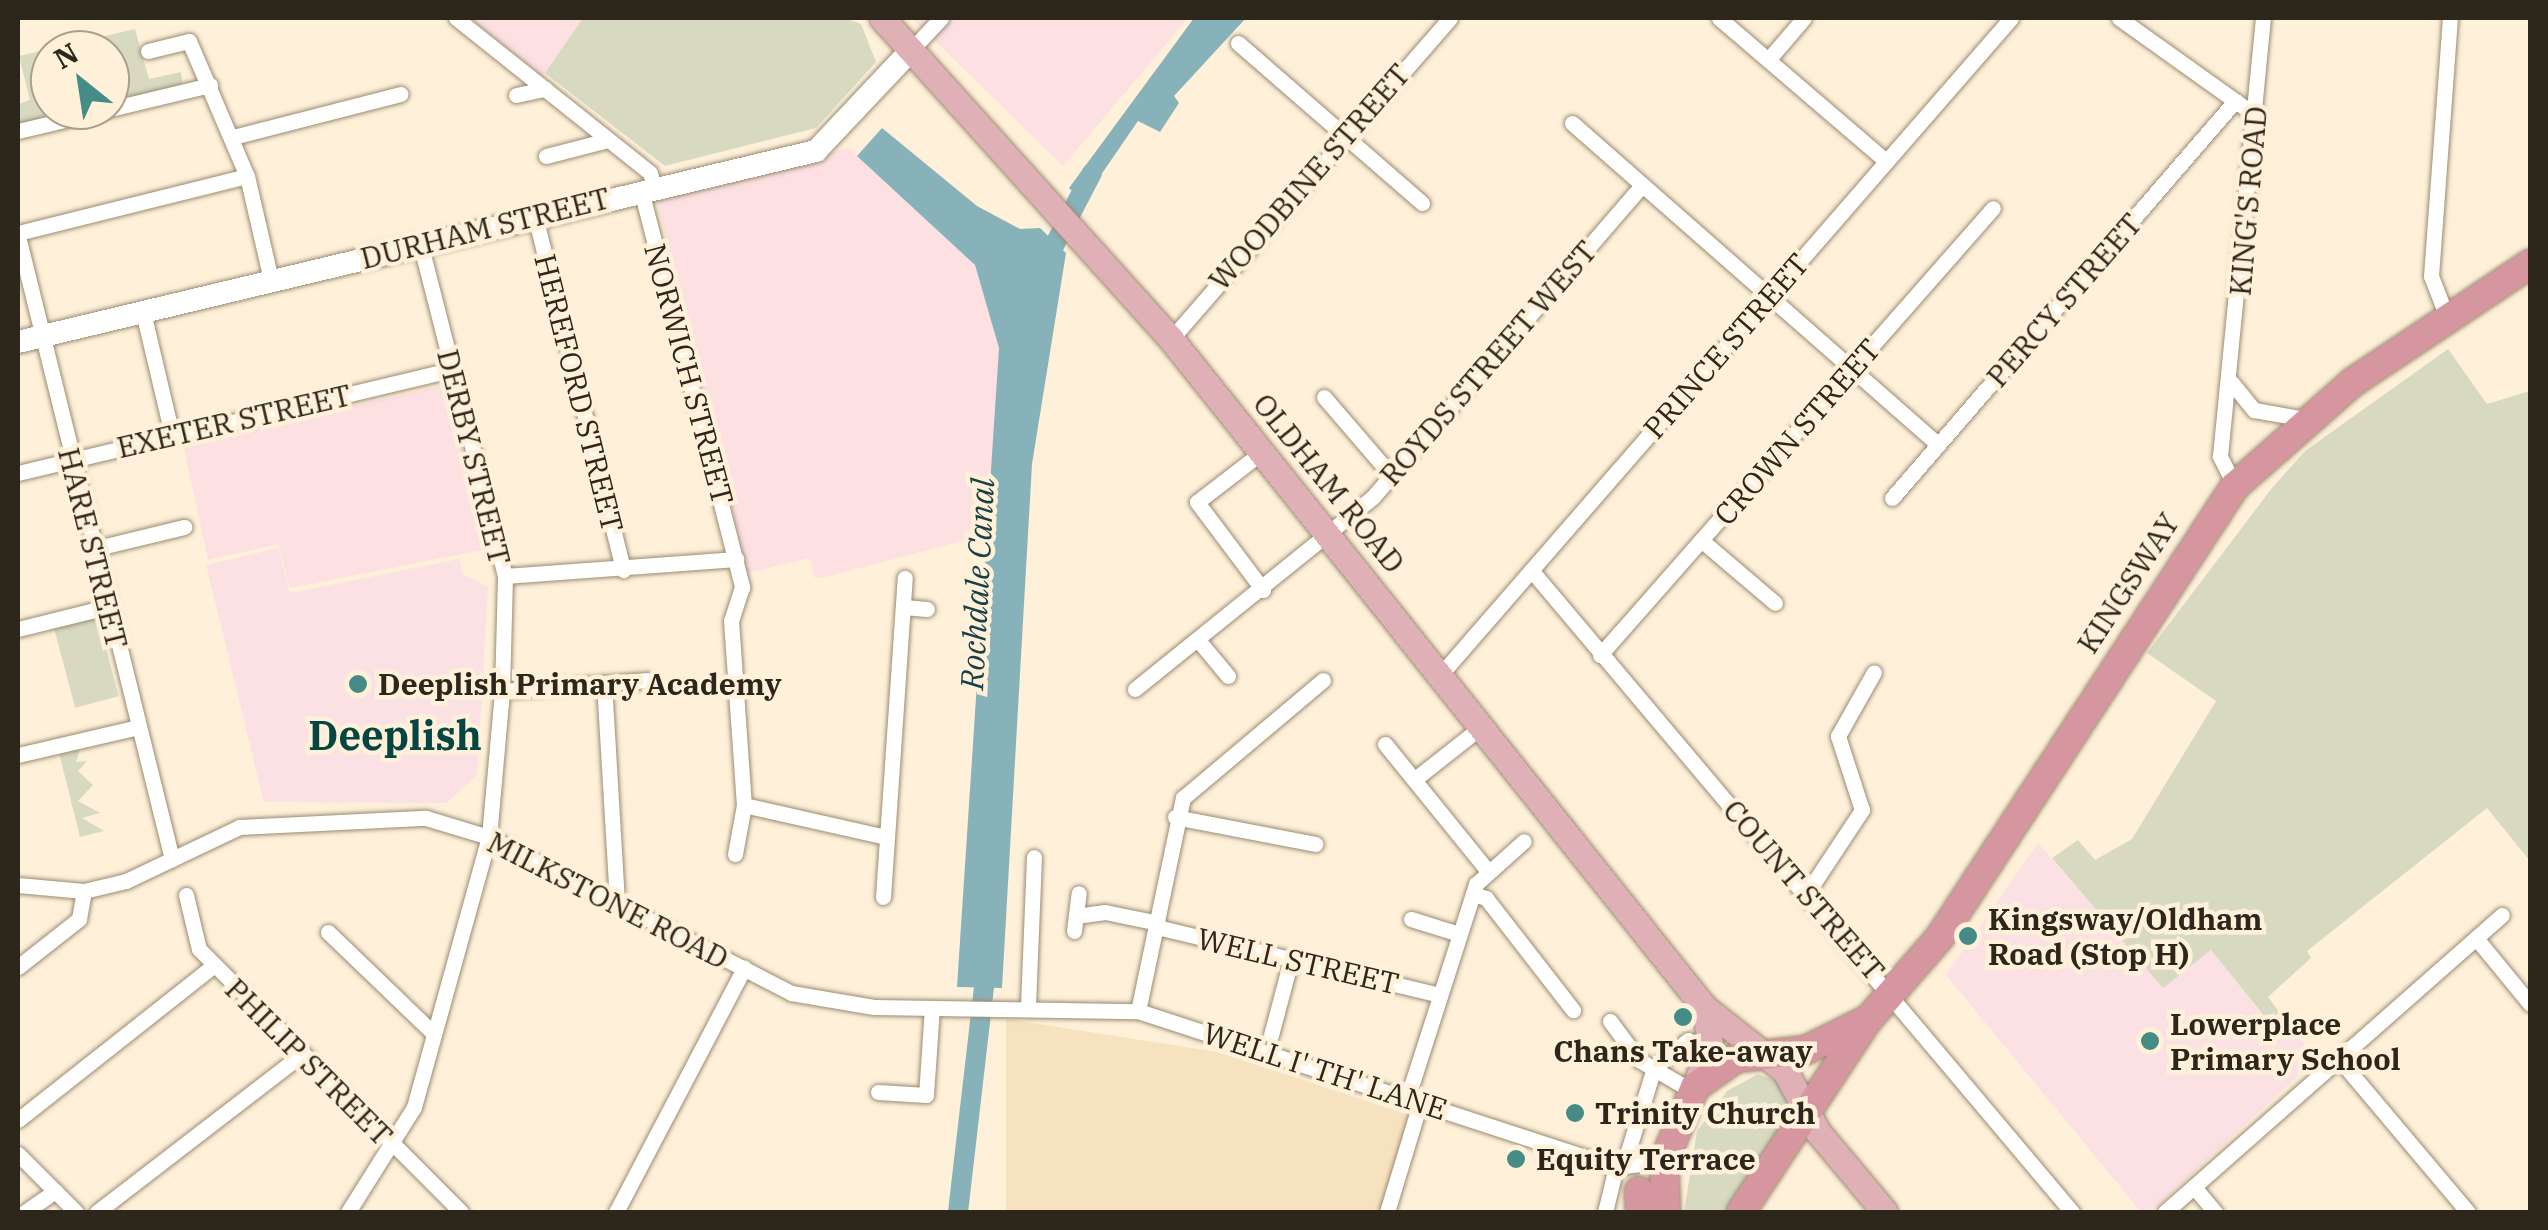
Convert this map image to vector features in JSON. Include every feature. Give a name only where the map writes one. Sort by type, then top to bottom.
[{"type":"highway","name":"KINGSWAY","points":[[1741,1212],[1812,1111],[1866,1021],[1895,994],[2235,486],[2306,420],[2530,264]]},
{"type":"highway","name":"KINGSWAY","points":[[1694,1089],[1736,1058],[1806,1050],[1866,1021]]},
{"type":"highway","points":[[1664,1212],[1664,1162],[1694,1089]]},
{"type":"main road","name":"OLDHAM ROAD","points":[[882,18],[1051,200],[1171,339],[1704,1007],[1768,1052],[1885,1212]]},
{"type":"main road","name":"DURHAM STREET","points":[[29,339],[816,150],[913,48]]},
{"type":"main road","points":[[1694,1089],[1710,1043],[1704,1007]]},
{"type":"street","points":[[456,18],[650,173],[647,189]]},
{"type":"street","points":[[913,48],[942,18]]},
{"type":"street","name":"WOODBINE STREET","points":[[1171,339],[1342,134],[1450,18]]},
{"type":"street","points":[[1719,18],[1886,161]]},
{"type":"street","points":[[1768,60],[1804,18]]},
{"type":"street","name":"PRINCE STREET","points":[[1441,674],[2010,18]]},
{"type":"street","points":[[2119,18],[2255,115]]},
{"type":"street","name":"KING'S ROAD","points":[[2235,486],[2220,456],[2232,384],[2263,18]]},
{"type":"street","points":[[2448,320],[2431,276],[2450,18]]},
{"type":"street","points":[[148,51],[190,41],[247,176],[272,280]]},
{"type":"street","points":[[1238,43],[1422,203]]},
{"type":"street","points":[[130,105],[210,85]]},
{"type":"street","points":[[516,95],[545,89]]},
{"type":"street","points":[[233,138],[401,94]]},
{"type":"street","name":"PERCY STREET","points":[[1892,498],[2235,101]]},
{"type":"street","points":[[1572,124],[1938,445]]},
{"type":"street","points":[[546,156],[608,140]]},
{"type":"street","points":[[18,235],[247,176]]},
{"type":"street","name":"ROYDS STREET WEST","points":[[1135,689],[1332,538],[1391,476],[1642,185]]},
{"type":"street","name":"NORWICH STREET","points":[[647,189],[736,559],[744,806],[735,854]]},
{"type":"street","name":"CROWN STREET","points":[[1600,655],[1994,208]]},
{"type":"street","name":"HEREFORD STREET","points":[[535,216],[623,570]]},
{"type":"street","name":"HARE STREET","points":[[18,235],[29,339],[70,460],[172,859]]},
{"type":"street","name":"DERBY STREET","points":[[348,1212],[392,1146],[434,1034],[490,836],[502,691],[505,576],[424,258]]},
{"type":"street","points":[[143,312],[172,435]]},
{"type":"street","name":"EXETER STREET","points":[[18,473],[452,370]]},
{"type":"street","points":[[2232,384],[2254,410],[2280,422],[2306,420]]},
{"type":"street","points":[[1324,397],[1391,476]]},
{"type":"street","points":[[1262,452],[1198,502],[1263,590]]},
{"type":"street","points":[[93,549],[184,527]]},
{"type":"street","points":[[1702,540],[1775,603]]},
{"type":"street","points":[[505,576],[736,559]]},
{"type":"street","name":"COUNT STREET","points":[[1531,570],[1600,655],[1895,994],[2072,1212]]},
{"type":"street","points":[[882,897],[905,578]]},
{"type":"street","points":[[18,629],[108,607]]},
{"type":"street","points":[[903,607],[927,609]]},
{"type":"street","points":[[1198,640],[1228,676]]},
{"type":"street","points":[[1806,893],[1862,810],[1838,736],[1874,672]]},
{"type":"street","points":[[502,691],[648,680]]},
{"type":"street","points":[[1138,1011],[1175,817],[1185,784],[1324,680]]},
{"type":"street","points":[[604,683],[617,902]]},
{"type":"street","points":[[1415,780],[1482,726]]},
{"type":"street","points":[[18,755],[138,728]]},
{"type":"street","points":[[1386,744],[1487,870]]},
{"type":"street","points":[[744,806],[886,837]]},
{"type":"street","points":[[1175,817],[1315,844]]},
{"type":"street","name":"MILKSTONE ROAD","points":[[18,885],[84,892],[172,859],[239,826],[426,818],[490,836],[791,993],[932,1008],[1028,1006]]},
{"type":"street","points":[[1387,1212],[1440,995],[1473,894],[1487,870],[1524,842]]},
{"type":"street","points":[[1028,1006],[1034,856]]},
{"type":"street","points":[[18,966],[79,919],[84,892]]},
{"type":"street","name":"WELL STREET","points":[[1079,893],[1075,924],[1105,912],[1440,995]]},
{"type":"street","points":[[1473,894],[1486,898],[1573,1010]]},
{"type":"street","name":"PHILIP STREET","points":[[186,895],[198,950],[462,1212]]},
{"type":"street","points":[[2165,1212],[2502,915]]},
{"type":"street","points":[[1411,919],[1459,934]]},
{"type":"street","points":[[328,932],[434,1034]]},
{"type":"street","points":[[2476,938],[2530,1004]]},
{"type":"street","points":[[1272,1035],[1291,960]]},
{"type":"street","points":[[18,1120],[214,965]]},
{"type":"street","points":[[616,1212],[744,968]]},
{"type":"street","name":"WELL I' TH' LANE","points":[[1028,1006],[1138,1011],[1620,1167],[1664,1162]]},
{"type":"street","points":[[878,1092],[926,1095],[932,1008]]},
{"type":"street","points":[[1610,1021],[1654,1068],[1694,1089]]},
{"type":"street","points":[[1605,1212],[1654,1068],[1688,1040]]},
{"type":"street","points":[[98,1212],[302,1054]]},
{"type":"street","points":[[2339,1059],[2468,1212]]},
{"type":"street","points":[[18,1154],[76,1212]]},
{"type":"street","name":"WELL I' TH' LANE","points":[[1620,1167],[1639,1202],[1664,1212]]},
{"type":"street","points":[[2194,1187],[2216,1212]]},
{"type":"street","points":[[25,1212],[55,1191]]},
{"type":"shaded area","points":[[455,18],[583,18],[541,79]]},
{"type":"shaded area","points":[[912,18],[1188,18],[1063,166]]},
{"type":"shaded area","points":[[849,148],[975,265],[999,348],[991,533],[826,577],[815,578],[809,558],[748,573],[657,200]]},
{"type":"shaded area","points":[[446,385],[487,549],[290,588],[278,544],[208,560],[183,444]]},
{"type":"shaded area","name":"Deeplish Primary Academy","points":[[278,548],[290,593],[459,559],[463,574],[488,587],[477,775],[447,803],[264,802],[206,565]]},
{"type":"shaded area","name":"Lowerplace Primary School","points":[[2038,843],[2163,987],[2211,950],[2268,1022],[2280,1013],[2316,1059],[2151,1212],[2141,1212],[1946,975]]},
{"type":"shaded area","points":[[1006,1019],[1224,1053],[1408,1115],[1382,1212],[1006,1212]]},
{"type":"green space","points":[[583,18],[844,18],[861,24],[876,62],[816,128],[665,166],[545,73]]},
{"type":"green space","points":[[135,29],[149,79],[181,72],[183,88],[130,100],[130,30]]},
{"type":"green space","points":[[30,53],[30,100],[19,56]]},
{"type":"green space","points":[[30,100],[30,124],[18,127],[18,104]]},
{"type":"green space","points":[[2448,349],[2487,404],[2530,391],[2530,861],[2487,808],[2307,951],[2311,958],[2268,997],[2280,1013],[2269,1022],[2211,950],[2163,988],[2052,858],[2078,840],[2095,860],[2132,839],[2216,701],[2147,653],[2272,488],[2305,451]]},
{"type":"green space","points":[[97,615],[119,696],[75,708],[54,627]]},
{"type":"green space","points":[[82,743],[76,762],[87,761],[78,771],[93,785],[78,801],[100,813],[82,818],[104,831],[80,837],[58,749]]},
{"type":"green space","points":[[1758,1074],[1785,1084],[1796,1114],[1727,1212],[1684,1212],[1697,1131],[1727,1091]]},
{"type":"water","points":[[1194,18],[1246,18],[1174,96],[1179,103],[1160,132],[1138,121],[1083,201],[1069,188]]},
{"type":"water","points":[[882,128],[977,206],[1020,229],[1040,228],[1066,253],[1032,464],[1002,988],[957,987],[999,348],[975,265],[857,156]]},
{"type":"waterway","name":"Rochdale Canal","points":[[1043,267],[1092,173]]},
{"type":"waterway","name":"Rochdale Canal","points":[[958,1212],[987,962]]},
{"type":"place","name":"Deeplish Primary Academy","points":[[358,684]]},
{"type":"place","name":"Kingsway/Oldham Road (Stop H)","points":[[1968,936]]},
{"type":"place","name":"Chans Take-away","points":[[1683,1017]]},
{"type":"place","name":"Lowerplace Primary School","points":[[2150,1041]]},
{"type":"place","name":"Trinity Church","points":[[1575,1113]]},
{"type":"place","name":"Equity Terrace","points":[[1516,1159]]},
{"type":"district","name":"Deeplish","points":[[395,735]]}]
